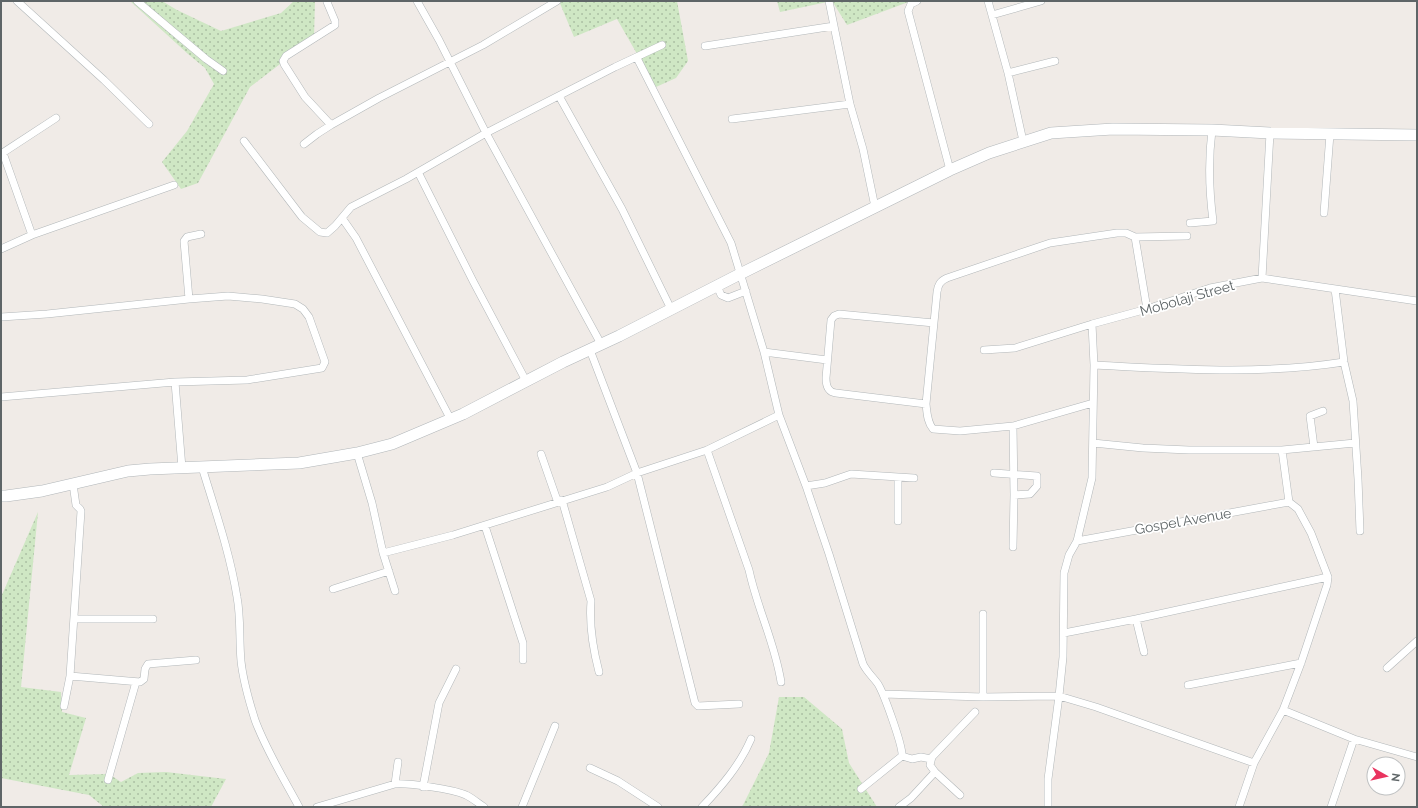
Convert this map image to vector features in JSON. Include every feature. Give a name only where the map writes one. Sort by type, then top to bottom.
[{"type":"street","points":[[17,1],[99,75],[149,124]]},
{"type":"street","points":[[136,1],[214,66],[223,71]]},
{"type":"street","points":[[417,1],[486,133],[601,344]]},
{"type":"street","points":[[304,144],[331,125],[379,98],[483,45],[557,1]]},
{"type":"street","points":[[829,1],[850,104],[863,149],[875,207]]},
{"type":"street","points":[[917,1],[911,4],[908,11],[950,170]]},
{"type":"street","points":[[988,1],[1008,73],[1023,141]]},
{"type":"street","points":[[992,15],[1042,1]]},
{"type":"street","points":[[327,2],[335,21],[334,26],[286,56],[283,61],[305,97],[331,125]]},
{"type":"street","points":[[705,46],[834,26]]},
{"type":"street","points":[[244,141],[302,217],[314,228],[326,233],[335,226],[350,207],[418,172],[486,133],[662,46]]},
{"type":"street","points":[[637,58],[731,243],[764,352],[778,415],[806,486],[863,664],[883,694],[902,745],[902,756]]},
{"type":"street","points":[[1008,73],[1055,61]]},
{"type":"street","points":[[559,96],[622,209],[671,309]]},
{"type":"street","points":[[732,119],[850,104]]},
{"type":"street","points":[[32,235],[2,153],[56,118]]},
{"type":"street","points":[[1,496],[42,492],[128,471],[298,463],[357,453],[392,444],[451,420],[526,381],[950,170],[989,153],[1051,133],[1113,129],[1417,135]]},
{"type":"street","points":[[1190,223],[1213,222],[1209,185],[1209,160],[1212,130]]},
{"type":"street","points":[[1262,278],[1270,133]]},
{"type":"street","points":[[1324,213],[1330,134]]},
{"type":"street","points":[[418,172],[526,381]]},
{"type":"street","points":[[1,248],[32,235],[174,184]]},
{"type":"street","points":[[342,218],[356,238],[451,420]]},
{"type":"street","points":[[1093,403],[1014,426],[960,431],[936,430],[930,425],[927,416],[926,404],[938,285],[947,278],[1050,243],[1117,233],[1126,233],[1135,237],[1187,236]]},
{"type":"street","points":[[190,299],[184,241],[186,237],[201,234]]},
{"type":"street","points":[[1135,237],[1147,309]]},
{"type":"street","name":"Mobolaji Street","points":[[984,350],[1015,348],[1147,309],[1210,288],[1262,278],[1417,301]]},
{"type":"street","points":[[716,286],[721,295],[728,298],[746,291]]},
{"type":"street","points":[[1335,289],[1344,362],[1353,401],[1360,531]]},
{"type":"street","points":[[1,317],[47,314],[228,296],[268,300],[301,306],[309,317],[325,364],[322,368],[247,380],[175,382],[1,397]]},
{"type":"street","points":[[926,404],[832,392],[826,386],[831,320],[836,315],[934,323]]},
{"type":"street","points":[[1048,807],[1048,779],[1063,657],[1064,573],[1069,555],[1077,541],[1092,478],[1094,365],[1092,324]]},
{"type":"street","points":[[590,350],[637,473],[695,703],[698,706],[739,704]]},
{"type":"street","points":[[764,352],[828,360]]},
{"type":"street","points":[[1094,365],[1200,370],[1310,367],[1344,362]]},
{"type":"street","points":[[175,382],[182,468]]},
{"type":"street","points":[[1314,447],[1310,416],[1323,412]]},
{"type":"street","points":[[383,552],[485,526],[562,500],[607,487],[637,473],[707,450],[778,415]]},
{"type":"street","points":[[1013,547],[1014,426]]},
{"type":"street","points":[[1093,443],[1151,448],[1282,450],[1355,443]]},
{"type":"street","points":[[707,450],[749,570],[754,593],[778,661],[781,682]]},
{"type":"street","points":[[1239,807],[1254,763],[1283,710],[1301,663],[1327,585],[1328,577],[1311,534],[1298,509],[1289,502],[1282,450]]},
{"type":"street","points":[[357,453],[372,503],[383,552],[395,591]]},
{"type":"street","points":[[541,454],[557,500],[562,500]]},
{"type":"street","points":[[202,467],[234,578],[240,621],[241,662],[244,678],[256,720],[266,745],[299,807]]},
{"type":"street","points":[[806,486],[825,483],[851,474],[914,478]]},
{"type":"street","points":[[994,474],[1037,476],[1037,486],[1030,494],[1014,495]]},
{"type":"street","points":[[898,477],[898,521]]},
{"type":"street","points":[[64,706],[70,676],[81,512],[76,505],[73,484]]},
{"type":"street","points":[[562,500],[591,601],[590,617],[594,652],[599,672]]},
{"type":"street","name":"Gospel Avenue","points":[[1077,541],[1289,502]]},
{"type":"street","points":[[485,526],[523,643],[523,660]]},
{"type":"street","points":[[333,590],[389,571]]},
{"type":"street","points":[[1064,633],[1136,620],[1328,577]]},
{"type":"street","points":[[983,614],[984,697]]},
{"type":"street","points":[[74,619],[153,619]]},
{"type":"street","points":[[1136,620],[1144,652]]},
{"type":"street","points":[[1387,668],[1417,641]]},
{"type":"street","points":[[70,676],[140,682],[144,679],[145,669],[148,664],[196,660]]},
{"type":"street","points":[[1188,685],[1301,663]]},
{"type":"street","points":[[423,787],[439,704],[456,669]]},
{"type":"street","points":[[108,780],[136,682]]},
{"type":"street","points":[[883,694],[984,697],[1059,696],[1096,707],[1254,763]]},
{"type":"street","points":[[1283,710],[1354,739],[1417,757]]},
{"type":"street","points":[[960,795],[935,772],[930,765],[931,759],[975,712]]},
{"type":"street","points":[[522,807],[555,726]]},
{"type":"street","points":[[1331,807],[1354,739]]},
{"type":"street","points":[[702,807],[720,788],[739,762],[751,740]]},
{"type":"street","points":[[902,756],[912,759],[920,756],[931,759]]},
{"type":"street","points":[[861,789],[902,756]]},
{"type":"street","points":[[395,784],[398,762]]},
{"type":"street","points":[[590,768],[618,782],[658,807]]},
{"type":"street","points":[[899,807],[911,798],[935,772]]},
{"type":"street","points":[[317,807],[395,784],[405,783],[453,791],[466,795],[484,807]]},
{"type":"green space","points":[[130,1],[162,1],[177,10],[221,31],[281,13],[294,1],[315,1],[314,38],[250,87],[198,183],[181,189],[162,162],[187,131],[214,84],[205,68]]},
{"type":"green space","points":[[559,1],[677,1],[688,61],[676,78],[656,87],[617,19],[574,37]]},
{"type":"green space","points":[[777,1],[832,1],[780,12]]},
{"type":"green space","points":[[832,1],[911,1],[847,25]]},
{"type":"green space","points":[[38,512],[21,687],[61,692],[62,712],[86,718],[69,775],[109,774],[121,782],[138,773],[166,772],[226,779],[211,807],[104,807],[89,795],[1,778],[1,597]]},
{"type":"green space","points":[[779,697],[804,697],[842,729],[849,763],[877,807],[742,807],[769,753]]}]
